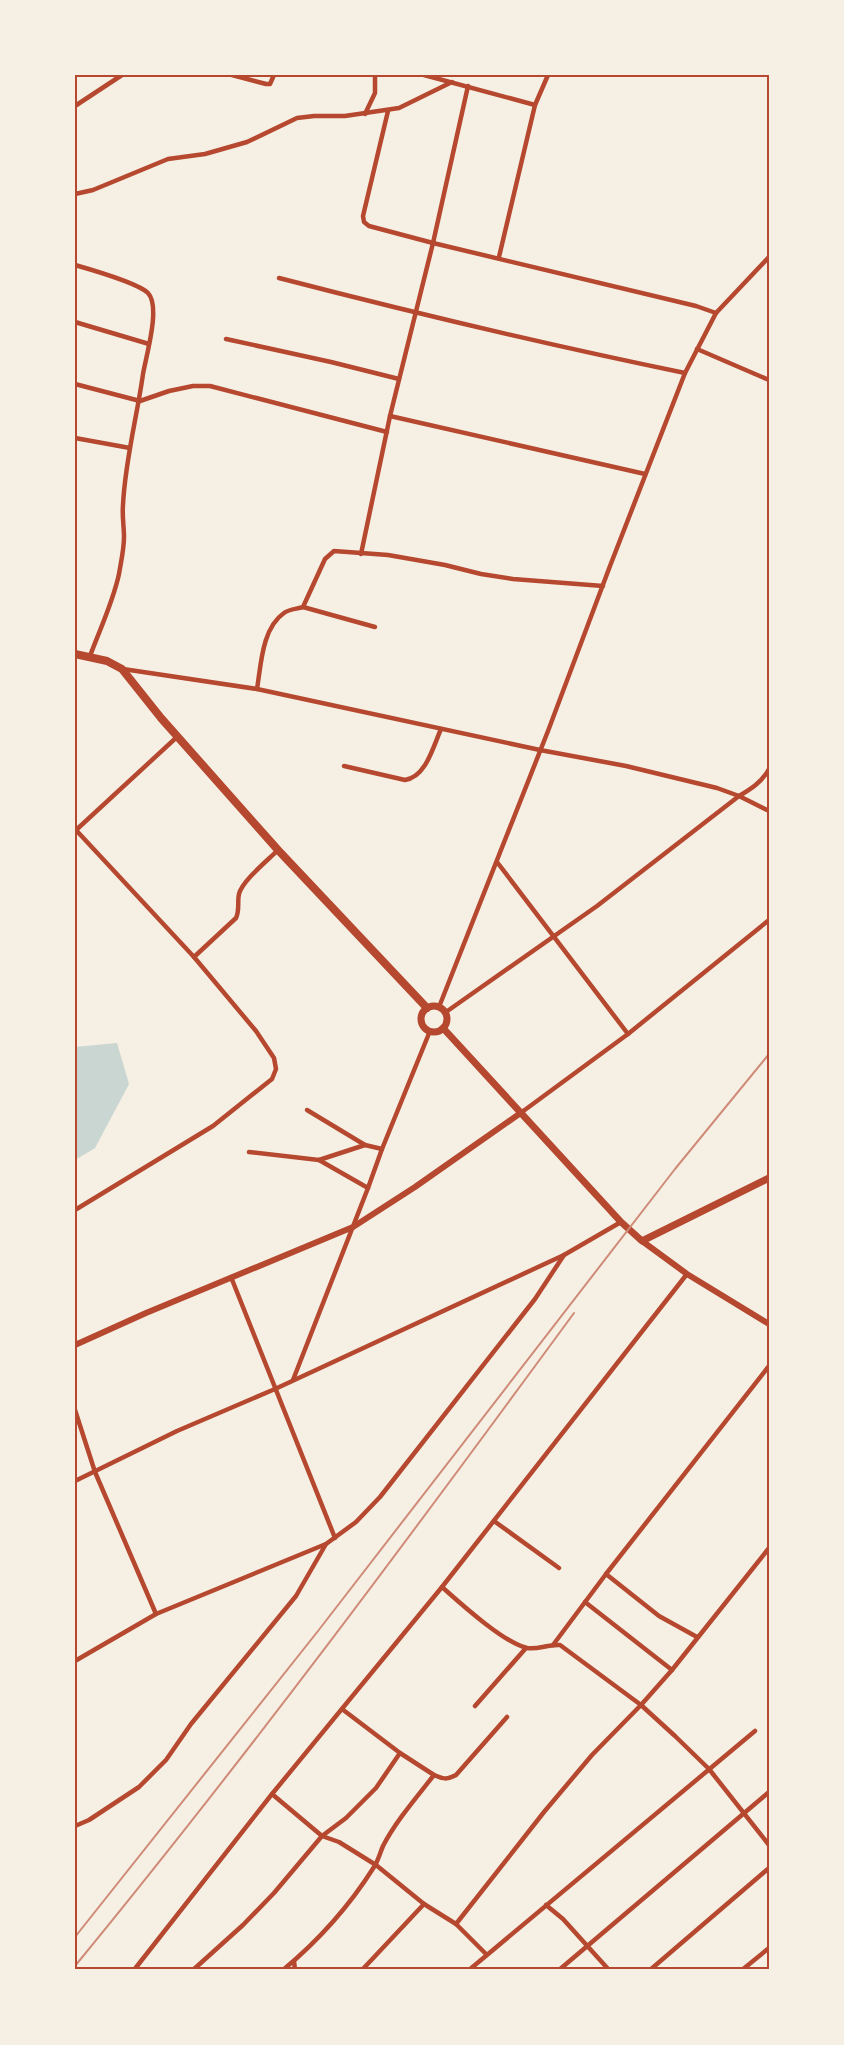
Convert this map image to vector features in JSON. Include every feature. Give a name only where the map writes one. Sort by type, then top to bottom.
[{"type":"highway","points":[[75,654],[90,656],[122,669],[278,850],[427,1008]]},
{"type":"main road","points":[[439,1006],[446,1012],[447,1020],[439,1031],[430,1031],[422,1023],[422,1018],[427,1008],[439,1006]]},
{"type":"main road","points":[[443,1028],[621,1222],[642,1241],[769,1178]]},
{"type":"street","points":[[75,106],[122,75]]},
{"type":"street","points":[[232,75],[266,84],[270,84],[274,75]]},
{"type":"street","points":[[365,114],[375,93],[375,75]]},
{"type":"street","points":[[424,75],[536,105]]},
{"type":"street","points":[[499,257],[536,105],[548,75]]},
{"type":"street","points":[[75,194],[93,190],[168,159],[205,154],[246,142],[297,118],[365,114],[399,108],[452,82]]},
{"type":"street","points":[[361,554],[390,416],[433,243],[468,86]]},
{"type":"street","points":[[388,111],[363,216],[364,222],[433,243],[499,257],[716,313]]},
{"type":"street","points":[[439,1006],[548,731],[645,474],[697,349],[716,313],[769,257]]},
{"type":"street","points":[[75,265],[98,271],[148,293],[152,302],[149,344],[130,448],[123,505],[124,538],[118,577],[90,656]]},
{"type":"street","points":[[279,278],[414,313],[686,374]]},
{"type":"street","points":[[75,322],[149,344]]},
{"type":"street","points":[[226,339],[331,362],[399,380]]},
{"type":"street","points":[[697,349],[769,380]]},
{"type":"street","points":[[75,384],[140,401],[169,391],[193,386],[210,386],[387,432]]},
{"type":"street","points":[[390,416],[645,474]]},
{"type":"street","points":[[75,438],[130,448]]},
{"type":"street","points":[[303,608],[329,554],[334,551],[388,555],[513,579],[603,586]]},
{"type":"street","points":[[257,689],[268,633],[276,620],[286,611],[303,608],[375,627]]},
{"type":"street","points":[[122,669],[257,689],[540,750],[626,766],[717,788],[769,811]]},
{"type":"street","points":[[344,766],[405,780],[414,779],[421,772],[441,729]]},
{"type":"street","points":[[75,1210],[213,1126],[272,1079],[276,1070],[274,1058],[256,1031],[194,957],[75,830],[178,736]]},
{"type":"street","points":[[446,1012],[597,906],[739,796],[753,788],[765,777],[769,769]]},
{"type":"street","points":[[194,957],[236,918],[239,911],[239,893],[243,885],[278,850]]},
{"type":"street","points":[[497,862],[628,1034]]},
{"type":"street","points":[[75,1345],[353,1227],[415,1187],[522,1112],[628,1034],[769,920]]},
{"type":"street","points":[[293,1380],[430,1031]]},
{"type":"street","points":[[308,1110],[365,1145],[382,1149]]},
{"type":"street","points":[[319,1160],[365,1145]]},
{"type":"street","points":[[249,1152],[319,1160],[368,1188]]},
{"type":"street","points":[[75,1481],[177,1431],[275,1389],[564,1255],[621,1222]]},
{"type":"street","points":[[642,1241],[687,1274],[769,1324]]},
{"type":"street","points":[[75,1660],[156,1614],[327,1544],[356,1522],[380,1497],[535,1299],[564,1255]]},
{"type":"street","points":[[134,1970],[272,1794],[442,1587],[687,1274]]},
{"type":"street","points":[[231,1277],[335,1538]]},
{"type":"street","points":[[553,1645],[769,1366]]},
{"type":"street","points":[[75,1410],[95,1472],[156,1614]]},
{"type":"street","points":[[494,1521],[559,1568]]},
{"type":"street","points":[[75,1826],[89,1820],[140,1787],[166,1760],[191,1724],[296,1596],[327,1544]]},
{"type":"street","points":[[456,1924],[544,1812],[592,1755],[672,1670],[769,1548]]},
{"type":"street","points":[[606,1574],[659,1616],[697,1637]]},
{"type":"street","points":[[442,1587],[472,1613],[514,1643],[526,1648],[538,1649],[553,1645],[567,1649],[641,1705],[709,1769],[769,1845]]},
{"type":"street","points":[[585,1602],[672,1670]]},
{"type":"street","points":[[476,1706],[526,1648]]},
{"type":"street","points":[[342,1709],[400,1753],[443,1779],[449,1779],[456,1774],[507,1717]]},
{"type":"street","points":[[469,1970],[755,1731]]},
{"type":"street","points":[[193,1970],[243,1925],[274,1893],[322,1836],[346,1818],[376,1788],[400,1753]]},
{"type":"street","points":[[283,1970],[331,1922],[376,1865],[382,1847],[434,1775]]},
{"type":"street","points":[[559,1970],[769,1792]]},
{"type":"street","points":[[272,1794],[322,1836],[339,1842],[376,1865],[424,1904],[456,1924],[486,1954]]},
{"type":"street","points":[[650,1970],[769,1868]]},
{"type":"street","points":[[362,1970],[424,1904]]},
{"type":"street","points":[[546,1905],[564,1919],[586,1947],[609,1970]]},
{"type":"street","points":[[742,1970],[769,1948]]},
{"type":"street","points":[[294,1961],[295,1970]]},
{"type":"shaded area","points":[[117,1043],[129,1084],[95,1148],[75,1160],[75,1047]]},
{"type":"railway","points":[[75,1937],[318,1631],[675,1169],[769,1054]]},
{"type":"railway","points":[[75,1966],[267,1724],[574,1313]]}]
